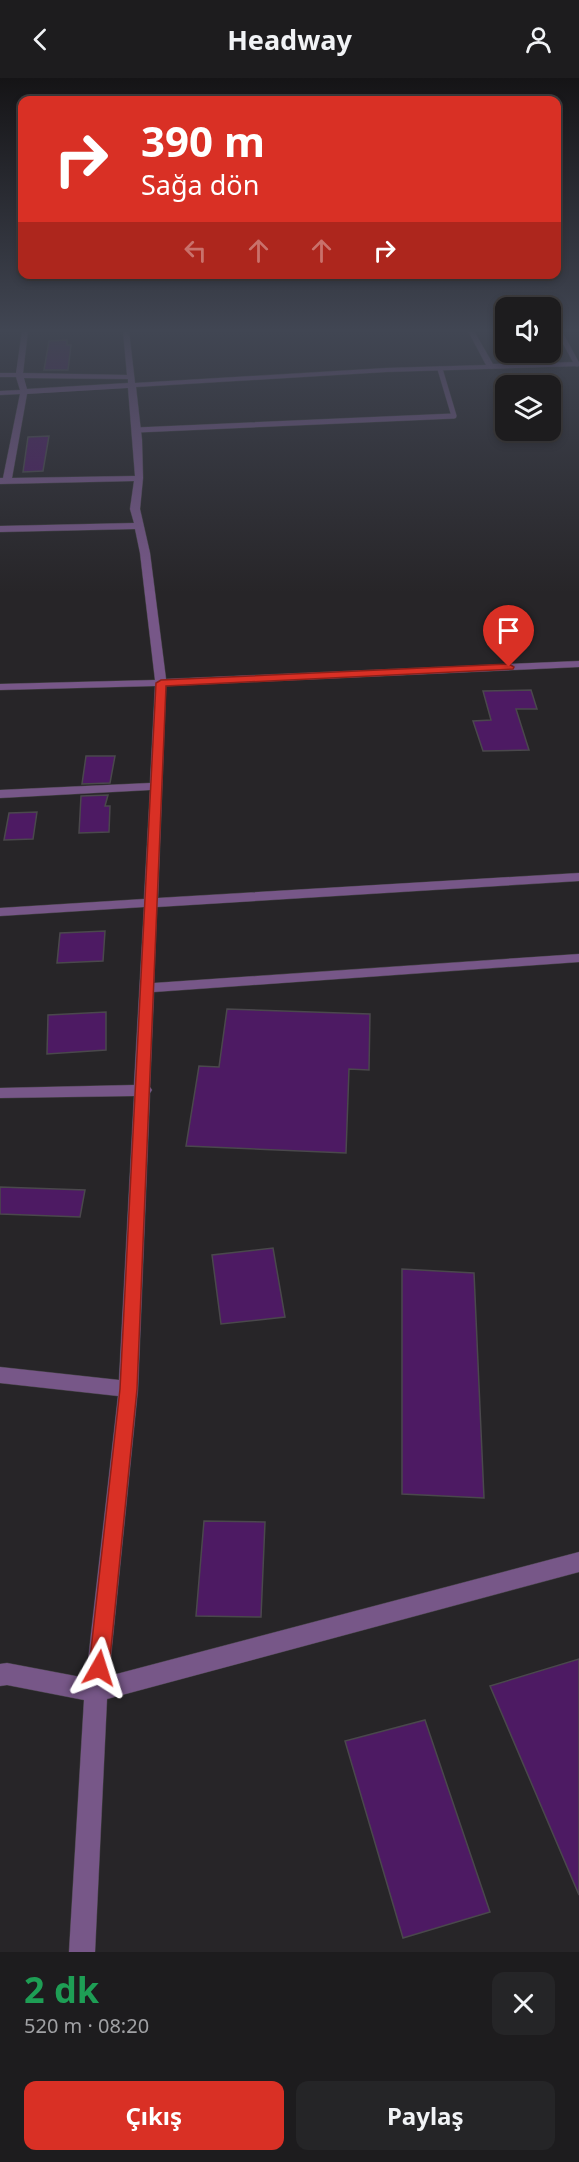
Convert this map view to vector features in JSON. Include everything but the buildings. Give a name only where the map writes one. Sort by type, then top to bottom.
[{"type":"street","points":[[18,418],[3,481],[139,478]]},
{"type":"street","points":[[82,1952],[96,1691],[128,1389],[144,1090],[161,683],[145,553],[135,508],[139,478],[136,418]]},
{"type":"street","points":[[0,528],[138,526]]},
{"type":"street","points":[[0,687],[161,683],[579,664]]},
{"type":"street","points":[[0,794],[157,786]]},
{"type":"street","points":[[0,912],[579,877]]},
{"type":"street","points":[[148,988],[579,958]]},
{"type":"street","points":[[0,1093],[144,1090]]},
{"type":"street","points":[[0,1374],[128,1389]]},
{"type":"street","points":[[0,1675],[7,1674],[96,1691],[579,1562]]},
{"type":"lane","points":[[137,430],[398,418]]},
{"type":"route","points":[[99,1668],[128,1389],[144,1090],[161,683],[509,667]]}]
